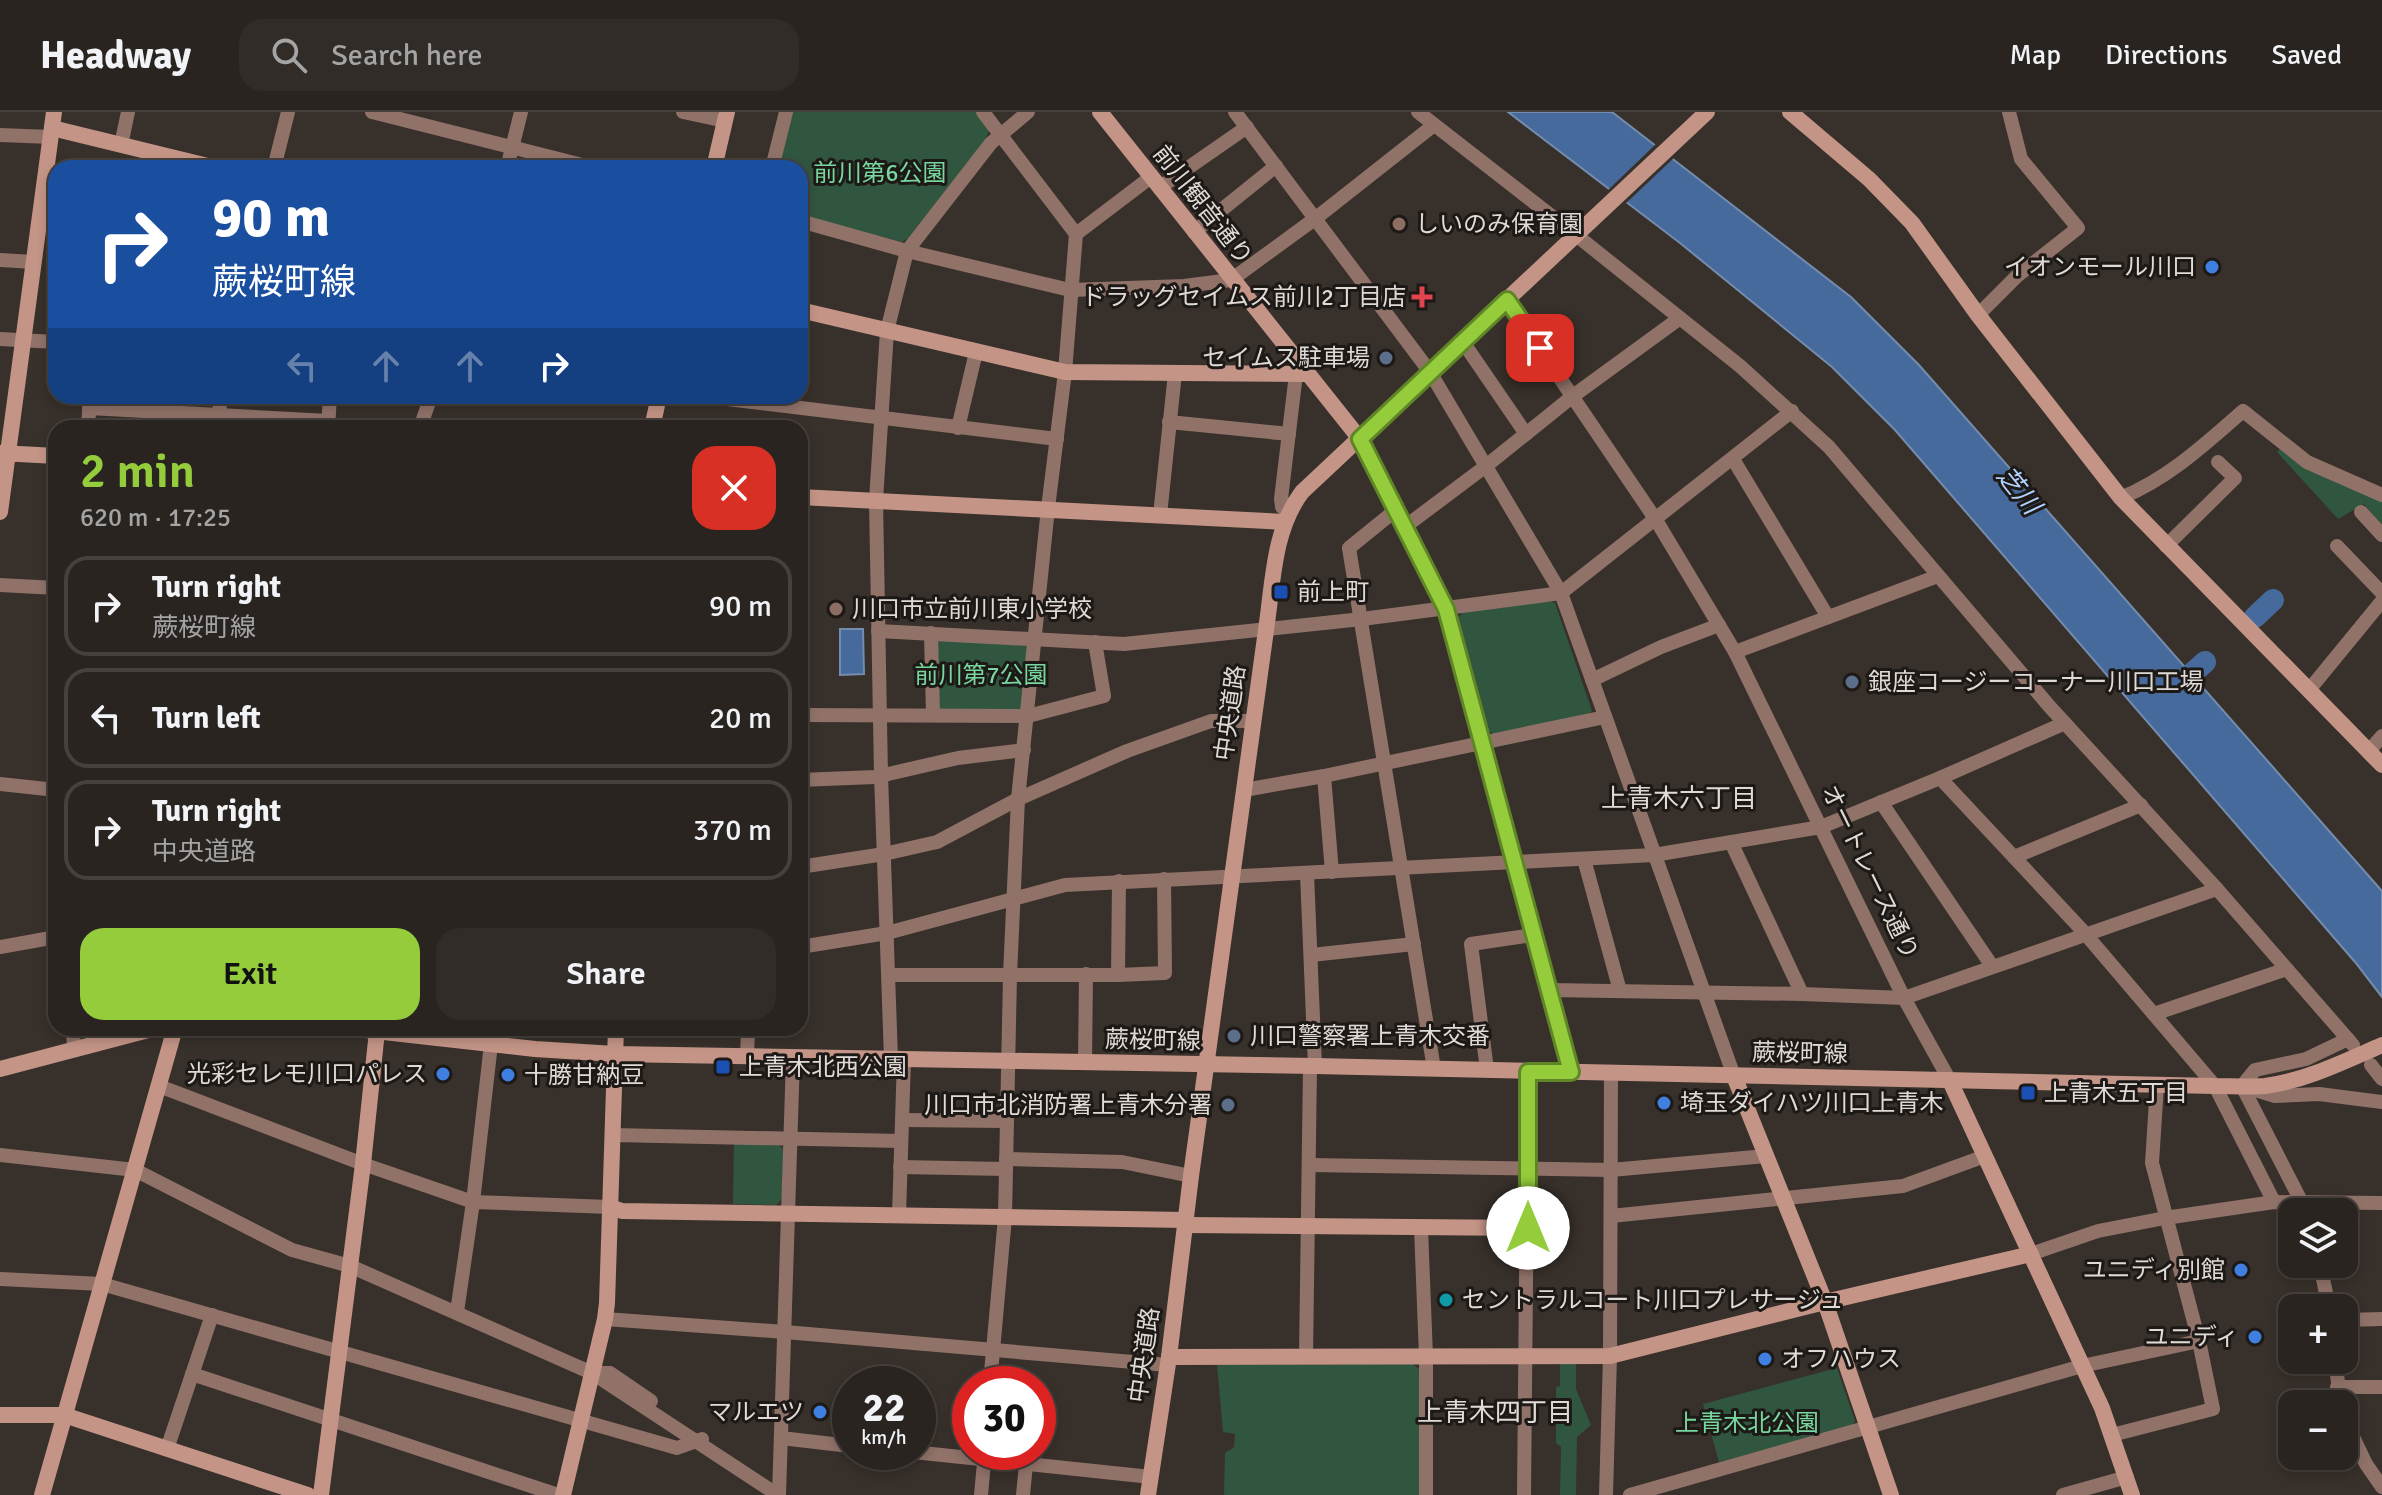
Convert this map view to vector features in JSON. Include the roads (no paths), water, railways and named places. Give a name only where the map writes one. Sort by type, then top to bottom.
[{"type":"street","points":[[121,145],[128,112]]},
{"type":"street","points":[[276,160],[288,112]]},
{"type":"street","points":[[372,112],[563,160]]},
{"type":"street","points":[[509,160],[521,112]]},
{"type":"street","points":[[683,112],[726,117],[716,160]]},
{"type":"street","points":[[774,160],[786,112]]},
{"type":"street","points":[[983,112],[1076,234],[1065,372],[1018,799],[1010,975],[1005,1217],[992,1366]]},
{"type":"street","points":[[899,1215],[902,1120],[887,933],[876,500],[887,331],[907,251],[991,143],[1028,112]]},
{"type":"street","name":"前川観音通り","points":[[1100,112],[1302,374],[1360,439],[1406,526],[1446,609],[1571,1072]]},
{"type":"street","points":[[1235,112],[1430,372],[1561,593],[1734,1076],[1825,1302],[1891,1495]]},
{"type":"street","points":[[1418,112],[1582,229],[1680,318],[1792,411],[1829,447],[2065,723],[2351,1042],[2306,1059],[2255,1070],[2242,1086]]},
{"type":"street","name":"中央道路","points":[[1148,1495],[1266,630],[1287,517],[1302,492],[1707,112]]},
{"type":"street","points":[[1790,112],[1891,200],[1912,223],[1978,315],[2121,498],[2382,765]]},
{"type":"street","points":[[1978,315],[2017,276],[2078,228],[2021,159],[2009,112]]},
{"type":"street","points":[[808,223],[907,251],[1070,290],[1184,286],[1231,280],[1434,125]]},
{"type":"street","points":[[0,512],[4,453],[52,126]]},
{"type":"street","points":[[0,135],[52,126],[183,160]]},
{"type":"street","points":[[1076,234],[1247,127]]},
{"type":"street","points":[[1194,232],[1276,166]]},
{"type":"street","points":[[0,260],[34,262]]},
{"type":"street","name":"オートレース通り","points":[[1507,300],[1656,520],[1735,652],[1904,998],[1950,1081],[2082,1366],[2112,1435],[2132,1495]]},
{"type":"street","points":[[808,312],[1065,372],[1302,374],[1289,434],[1281,499],[1287,517],[1160,515],[808,497]]},
{"type":"street","points":[[1406,526],[1573,396],[1680,318]]},
{"type":"street","points":[[0,339],[48,342]]},
{"type":"street","points":[[1463,342],[1526,434]]},
{"type":"street","points":[[958,428],[976,352]]},
{"type":"street","points":[[1160,515],[1175,373]]},
{"type":"street","points":[[103,404],[205,420]]},
{"type":"street","points":[[765,404],[1057,439]]},
{"type":"street","points":[[878,631],[1124,644],[1362,619],[1561,593],[1792,411]]},
{"type":"street","points":[[2121,498],[2149,486],[2185,462],[2243,411],[2307,462],[2382,495]]},
{"type":"street","points":[[1169,422],[1289,434]]},
{"type":"street","points":[[4,453],[48,456]]},
{"type":"street","points":[[1733,459],[1828,617]]},
{"type":"street","points":[[2166,546],[2235,478],[2218,462]]},
{"type":"street","points":[[1397,509],[1349,548],[1434,1069]]},
{"type":"street","points":[[2361,512],[2382,535]]},
{"type":"street","points":[[2337,546],[2382,593]]},
{"type":"street","points":[[1735,652],[1938,576]]},
{"type":"street","points":[[0,585],[48,588]]},
{"type":"street","points":[[2309,690],[2382,601]]},
{"type":"street","points":[[1592,680],[1661,647],[1719,625]]},
{"type":"street","points":[[931,633],[933,715]]},
{"type":"street","points":[[808,715],[1028,716],[1104,696],[1095,642]]},
{"type":"street","points":[[1244,790],[1385,764],[1605,717]]},
{"type":"street","points":[[808,866],[937,842],[1018,799],[1090,770],[1127,751],[1211,721],[1254,721]]},
{"type":"street","points":[[808,946],[887,933],[1065,885],[1654,855],[1821,827],[2065,723]]},
{"type":"street","points":[[2369,751],[2382,736]]},
{"type":"street","points":[[808,780],[881,775],[958,758],[1024,750]]},
{"type":"street","points":[[1324,776],[1332,872]]},
{"type":"street","points":[[1940,778],[2085,933],[2215,1086],[2274,1202]]},
{"type":"street","points":[[0,784],[48,789]]},
{"type":"street","points":[[1881,802],[1992,966]]},
{"type":"street","points":[[2014,857],[2141,805]]},
{"type":"street","points":[[1731,842],[1802,994]]},
{"type":"street","points":[[1584,859],[1620,991]]},
{"type":"street","points":[[1306,1357],[1313,1066],[1307,874]]},
{"type":"street","points":[[889,975],[1165,973],[1164,879]]},
{"type":"street","points":[[1118,975],[1119,881]]},
{"type":"street","points":[[1549,990],[1904,998],[2217,889]]},
{"type":"street","points":[[1487,1070],[1471,944],[1533,935]]},
{"type":"street","points":[[0,947],[48,938]]},
{"type":"street","points":[[1311,955],[1414,944]]},
{"type":"street","points":[[2154,1014],[2287,969]]},
{"type":"street","points":[[1085,1063],[1086,974]]},
{"type":"street","points":[[73,1036],[74,1050]]},
{"type":"street","points":[[0,1069],[126,1036]]},
{"type":"street","points":[[42,1495],[173,1036]]},
{"type":"street","points":[[321,1495],[363,1164],[375,1036]]},
{"type":"street","name":"蕨桜町線","points":[[425,1036],[568,1052],[615,1054],[2215,1086],[2264,1086],[2324,1070],[2382,1045]]},
{"type":"street","points":[[192,1374],[560,1495],[605,1319],[616,1036]]},
{"type":"street","points":[[747,1057],[748,1036]]},
{"type":"street","points":[[457,1312],[491,1044]]},
{"type":"street","points":[[779,1492],[793,1058]]},
{"type":"street","points":[[2371,1065],[2382,1079]]},
{"type":"street","points":[[1524,1495],[1528,1072]]},
{"type":"street","points":[[1606,1495],[1611,1073]]},
{"type":"street","points":[[2112,1435],[2213,1409],[2199,1341],[2152,1163],[2157,1085]]},
{"type":"street","points":[[159,1086],[363,1164],[473,1202],[610,1207],[622,1211],[1528,1228]]},
{"type":"street","points":[[2242,1086],[2275,1096],[2319,1094],[2382,1102]]},
{"type":"street","points":[[2242,1086],[2299,1198]]},
{"type":"street","points":[[902,1120],[1007,1121]]},
{"type":"street","points":[[612,1135],[901,1141]]},
{"type":"street","points":[[0,1155],[135,1170],[292,1250],[350,1266],[592,1373],[610,1373],[779,1492],[794,1495]]},
{"type":"street","points":[[1310,1165],[1611,1170],[1766,1156]]},
{"type":"street","points":[[1611,1216],[1903,1186],[1985,1156]]},
{"type":"street","points":[[900,1167],[1122,1162],[1191,1176]]},
{"type":"street","points":[[605,1319],[1168,1361],[1306,1357],[1610,1356],[2031,1254],[2098,1231],[2278,1203]]},
{"type":"street","points":[[2358,1204],[2382,1203]]},
{"type":"street","points":[[1421,1228],[1426,1357],[1426,1495]]},
{"type":"street","points":[[0,1279],[102,1284],[677,1448],[701,1439]]},
{"type":"street","points":[[167,1449],[212,1315]]},
{"type":"street","points":[[2358,1320],[2382,1319]]},
{"type":"street","points":[[1630,1495],[2082,1366],[2199,1341]]},
{"type":"street","points":[[2336,1374],[2338,1390]]},
{"type":"street","points":[[2337,1387],[2382,1387]]},
{"type":"street","points":[[0,1415],[64,1415],[308,1495]]},
{"type":"street","points":[[781,1438],[832,1444]]},
{"type":"street","points":[[2358,1447],[2382,1487]]},
{"type":"street","points":[[2366,1464],[2382,1464]]},
{"type":"street","points":[[1056,1467],[1151,1477]]},
{"type":"street","points":[[981,1495],[983,1470]]},
{"type":"street","points":[[1023,1495],[1025,1470]]},
{"type":"street","points":[[2063,1495],[2127,1477]]},
{"type":"water","name":"芝川","points":[[1508,112],[1612,112],[1851,297],[1919,365],[2382,891],[2382,997],[1895,430],[1832,367],[1680,243]]},
{"type":"water","points":[[840,629],[863,629],[864,674],[840,675]]},
{"type":"waterway","points":[[2255,617],[2273,600]]},
{"type":"waterway","points":[[2168,695],[2205,662]]},
{"type":"place","name":"しいのみ保育園","points":[[1399,224]]},
{"type":"place","name":"イオンモール川口","points":[[2212,267]]},
{"type":"place","name":"ドラッグセイムス前川2丁目店","points":[[1422,297]]},
{"type":"place","name":"セイムス駐車場","points":[[1386,358]]},
{"type":"place","name":"前上町","points":[[1281,592]]},
{"type":"place","name":"川口市立前川東小学校","points":[[836,609]]},
{"type":"place","name":"銀座コージーコーナー川口工場","points":[[1852,682]]},
{"type":"place","name":"川口警察署上青木交番","points":[[1234,1036]]},
{"type":"place","name":"上青木北西公園","points":[[723,1067]]},
{"type":"place","name":"光彩セレモ川口パレス","points":[[443,1074]]},
{"type":"place","name":"十勝甘納豆","points":[[508,1075]]},
{"type":"place","name":"上青木五丁目","points":[[2028,1093]]},
{"type":"place","name":"埼玉ダイハツ川口上青木","points":[[1664,1103]]},
{"type":"place","name":"川口市北消防署上青木分署","points":[[1228,1105]]},
{"type":"place","name":"ユニディ別館","points":[[2241,1270]]},
{"type":"place","name":"セントラルコート川口プレサージュ","points":[[1446,1300]]},
{"type":"place","name":"ユニディ","points":[[2255,1337]]},
{"type":"place","name":"オフハウス","points":[[1765,1359]]},
{"type":"place","name":"マルエツ","points":[[820,1412]]},
{"type":"district","name":"上青木六丁目","points":[[1679,798]]},
{"type":"district","name":"上青木四丁目","points":[[1495,1412]]},
{"type":"park label","name":"前川第6公園","points":[[880,173]]},
{"type":"park label","name":"前川第7公園","points":[[981,675]]},
{"type":"park label","name":"上青木北公園","points":[[1747,1423]]}]
